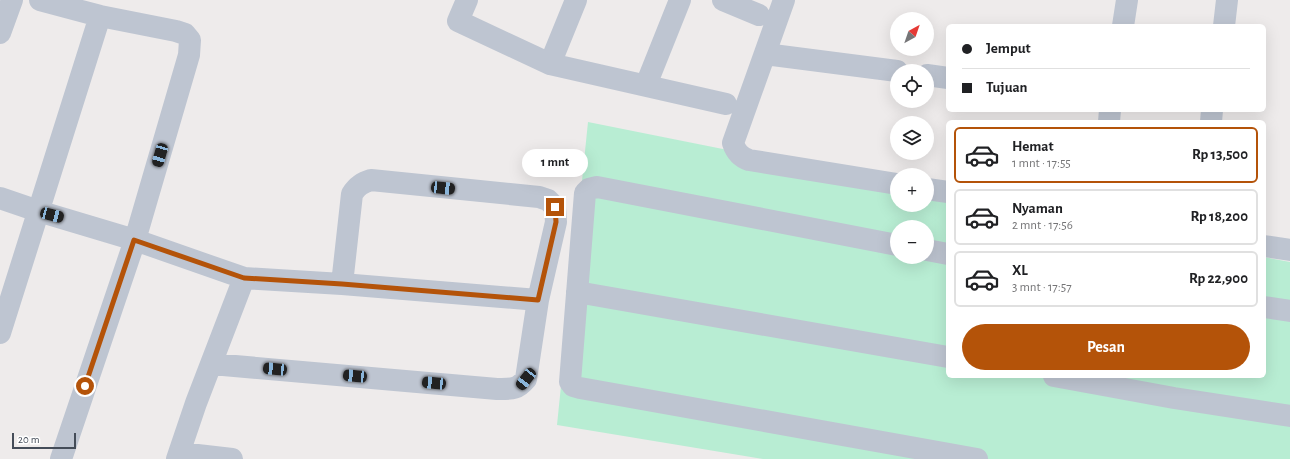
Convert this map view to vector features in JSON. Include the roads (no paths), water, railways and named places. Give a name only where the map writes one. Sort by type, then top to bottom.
[{"type":"street","points":[[0,33],[12,0]]},
{"type":"street","points":[[40,0],[100,16],[176,31],[185,34],[190,40],[189,55],[134,240],[61,459]]},
{"type":"street","points":[[467,0],[458,21],[550,64],[726,104]]},
{"type":"street","points":[[550,64],[576,0]]},
{"type":"street","points":[[646,86],[680,0]]},
{"type":"street","points":[[723,0],[759,15]]},
{"type":"street","points":[[784,0],[733,143],[735,149],[741,157],[749,160],[890,183]]},
{"type":"street","points":[[1123,24],[1128,0]]},
{"type":"street","points":[[1224,24],[1227,0]]},
{"type":"street","points":[[0,334],[100,16]]},
{"type":"street","points":[[765,54],[890,70]]},
{"type":"street","points":[[934,76],[946,78]]},
{"type":"street","points":[[212,364],[509,389],[520,386],[526,379],[538,300],[556,222],[555,207],[548,200],[538,198],[371,180],[362,183],[352,194],[342,284]]},
{"type":"street","points":[[890,244],[597,187],[589,189],[585,192],[570,382],[574,386],[580,388],[977,459]]},
{"type":"street","points":[[934,190],[946,192]]},
{"type":"street","points":[[0,198],[134,240],[244,278],[342,284],[538,300]]},
{"type":"street","points":[[1266,246],[1290,250]]},
{"type":"street","points":[[934,251],[946,254]]},
{"type":"street","points":[[232,459],[178,456],[196,403],[244,278]]},
{"type":"street","points":[[577,292],[946,357]]},
{"type":"street","points":[[1266,306],[1290,311]]},
{"type":"street","points":[[1065,378],[1174,398],[1290,416]]}]
